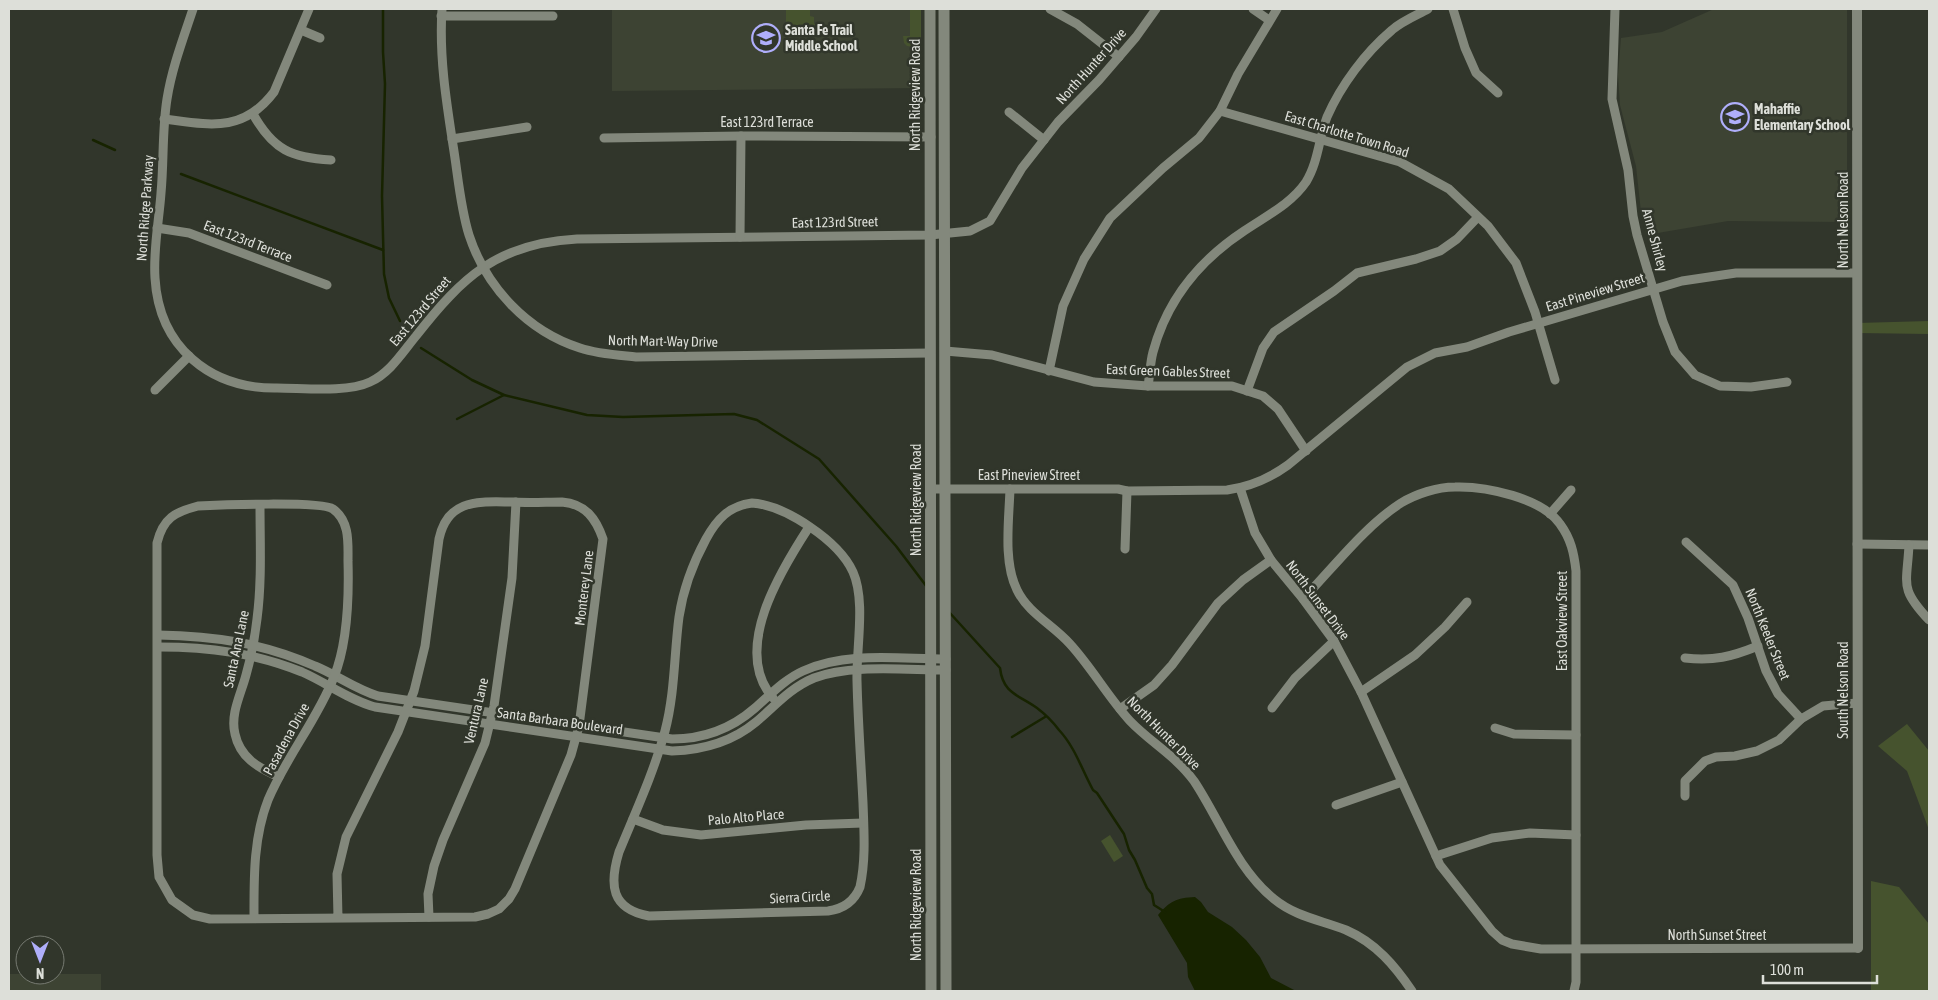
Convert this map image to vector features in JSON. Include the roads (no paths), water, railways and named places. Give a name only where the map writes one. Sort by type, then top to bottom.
[{"type":"main road","name":"North Ridgeview Road","points":[[930,9],[931,991]]},
{"type":"main road","name":"North Ridgeview Road","points":[[944,9],[946,991]]},
{"type":"street","name":"North Ridge Parkway","points":[[189,356],[171,334],[159,307],[154,276],[162,176],[164,119],[173,69],[193,9]]},
{"type":"street","points":[[164,119],[224,124],[252,114],[266,103],[274,92],[309,9]]},
{"type":"street","points":[[1050,9],[1078,24],[1119,57]]},
{"type":"street","name":"North Hunter Drive","points":[[930,235],[970,231],[990,221],[1022,168],[1058,122],[1136,38],[1156,9]]},
{"type":"street","points":[[1253,9],[1269,20]]},
{"type":"street","points":[[1049,371],[1063,306],[1084,259],[1110,218],[1163,168],[1199,138],[1220,111],[1269,20],[1277,9]]},
{"type":"street","points":[[1148,386],[1153,352],[1177,297],[1191,275],[1228,241],[1292,199],[1307,180],[1327,118],[1344,85],[1367,55],[1393,28],[1428,9]]},
{"type":"street","points":[[1453,9],[1465,48],[1476,73],[1498,93]]},
{"type":"street","name":"Anne Shirley","points":[[1615,9],[1612,99],[1628,170],[1633,216],[1663,322],[1676,352],[1695,375],[1720,386],[1751,387],[1786,382]]},
{"type":"street","name":"North Nelson Road","points":[[1856,432],[1857,9]]},
{"type":"street","points":[[442,12],[552,16]]},
{"type":"street","name":"North Mart-Way Drive","points":[[442,12],[441,57],[465,221],[475,252],[497,289],[529,322],[552,336],[579,348],[608,355],[636,357],[930,353]]},
{"type":"street","points":[[301,30],[320,38]]},
{"type":"street","name":"East Charlotte Town Road","points":[[1220,111],[1400,162],[1450,190],[1488,226],[1516,263],[1538,324],[1555,380]]},
{"type":"street","points":[[1009,112],[1044,140]]},
{"type":"street","points":[[252,114],[268,138],[287,152],[311,159],[332,160]]},
{"type":"street","points":[[452,139],[527,128]]},
{"type":"street","points":[[740,136],[740,237]]},
{"type":"street","name":"East 123rd Terrace","points":[[604,138],[740,136],[930,137]]},
{"type":"street","points":[[1247,391],[1264,348],[1274,332],[1300,312],[1334,291],[1357,273],[1416,259],[1440,251],[1457,239],[1478,217]]},
{"type":"street","name":"East 123rd Terrace","points":[[157,228],[189,234],[327,285]]},
{"type":"street","name":"East 123rd Street","points":[[189,356],[215,375],[246,386],[270,388],[347,388],[358,386],[379,377],[388,369],[445,299],[466,279],[514,251],[553,241],[930,235]]},
{"type":"street","name":"East Pineview Street","points":[[931,489],[1118,489],[1127,491],[1228,490],[1240,488],[1266,478],[1280,470],[1407,367],[1435,353],[1468,347],[1682,281],[1736,273],[1857,273]]},
{"type":"street","name":"East Green Gables Street","points":[[945,351],[992,355],[1094,382],[1148,386],[1232,386],[1263,396],[1278,409],[1306,450]]},
{"type":"street","points":[[155,390],[189,356]]},
{"type":"street","name":"South Nelson Road","points":[[1856,432],[1858,948]]},
{"type":"street","name":"East Oakview Street","points":[[1303,599],[1378,519],[1402,502],[1428,492],[1454,487],[1485,489],[1521,498],[1544,509],[1560,523],[1574,550],[1576,570],[1576,949]]},
{"type":"street","name":"North Sunset Drive","points":[[1240,488],[1255,534],[1271,560],[1334,641],[1361,692],[1440,865],[1481,918],[1502,940],[1527,948],[1576,949]]},
{"type":"street","name":"North Hunter Drive","points":[[1010,489],[1010,567],[1011,576],[1018,593],[1034,612],[1069,643],[1136,727],[1166,752],[1193,779],[1239,858],[1264,890],[1291,911],[1315,921],[1346,930],[1372,945],[1391,962],[1412,991]]},
{"type":"street","points":[[1550,514],[1572,490]]},
{"type":"street","points":[[1125,549],[1127,491]]},
{"type":"street","name":"Monterey Lane","points":[[254,919],[475,917],[499,909],[509,899],[515,889],[571,755],[579,726],[603,539],[593,517],[577,505],[562,502],[494,501],[466,504],[454,511],[447,519],[441,530],[425,646],[410,701],[398,732],[346,837],[337,874],[338,918]]},
{"type":"street","name":"Ventura Lane","points":[[429,917],[427,904],[434,866],[443,840],[485,743],[490,724],[512,578],[516,502]]},
{"type":"street","name":"Sierra Circle","points":[[759,504],[792,517],[809,527],[839,552],[852,570],[857,583],[859,600],[857,670],[864,823],[863,870],[858,893],[847,905],[837,910],[649,916],[635,913],[627,909],[619,901],[614,890],[613,879],[616,862],[663,739],[672,699],[679,616],[697,556],[720,518],[738,506],[759,504]]},
{"type":"street","name":"Santa Ana Lane","points":[[260,505],[259,603],[250,655],[235,714],[235,733],[242,751],[249,760],[260,768],[279,777]]},
{"type":"street","name":"Pasadena Drive","points":[[313,505],[332,508],[345,525],[348,540],[348,589],[344,634],[330,686],[268,800],[259,831],[254,868],[254,919],[210,919],[193,915],[172,900],[159,877],[157,855],[158,635],[157,543],[162,529],[174,514],[181,510],[198,506],[313,505]]},
{"type":"street","points":[[777,702],[760,680],[758,665],[759,640],[763,616],[778,578],[809,527]]},
{"type":"street","name":"North Keeler Street","points":[[1686,542],[1733,585],[1748,618],[1766,671],[1778,694],[1801,719]]},
{"type":"street","points":[[1857,544],[1929,545]]},
{"type":"street","points":[[1909,545],[1906,588],[1910,598],[1929,620]]},
{"type":"street","points":[[1120,709],[1154,685],[1172,665],[1218,604],[1243,580],[1271,560]]},
{"type":"street","points":[[1361,692],[1415,655],[1445,627],[1467,602]]},
{"type":"street","name":"Santa Barbara Boulevard","points":[[158,635],[215,637],[252,644],[303,661],[368,693],[492,714],[663,739],[697,738],[719,731],[742,719],[770,694],[801,672],[832,662],[857,659],[931,665]]},
{"type":"street","points":[[1272,708],[1294,678],[1334,641]]},
{"type":"street","points":[[1685,658],[1716,660],[1738,655],[1758,646]]},
{"type":"street","name":"Santa Barbara Boulevard","points":[[159,647],[198,647],[250,655],[300,672],[365,704],[406,712],[659,750],[687,750],[708,747],[723,741],[747,729],[796,688],[814,678],[834,672],[946,665]]},
{"type":"street","points":[[1685,796],[1685,781],[1705,761],[1716,756],[1736,756],[1757,751],[1779,740],[1801,719],[1823,706],[1857,703]]},
{"type":"street","points":[[1495,728],[1514,734],[1576,735]]},
{"type":"street","points":[[1336,805],[1402,782]]},
{"type":"street","name":"Palo Alto Place","points":[[633,819],[663,830],[701,835],[806,825],[864,823]]},
{"type":"street","points":[[1436,856],[1492,838],[1530,833],[1576,835]]},
{"type":"street","name":"North Sunset Street","points":[[1576,949],[1858,948]]},
{"type":"street","points":[[1574,991],[1576,982],[1576,949]]},
{"type":"waterway","points":[[383,9],[385,84],[382,196],[384,274],[389,298],[400,321]]},
{"type":"waterway","points":[[93,140],[115,150]]},
{"type":"waterway","points":[[181,174],[383,250]]},
{"type":"waterway","points":[[421,348],[472,380],[504,395],[587,415],[623,417],[734,414],[757,420],[819,459],[896,546],[927,587]]},
{"type":"waterway","points":[[457,419],[504,395]]},
{"type":"waterway","points":[[949,612],[1000,668],[1008,689],[1043,713],[1065,737],[1093,790],[1097,793],[1124,834],[1129,850],[1147,888],[1152,894],[1154,905],[1165,912]]},
{"type":"waterway","points":[[1012,737],[1045,717]]},
{"type":"place","name":"Santa Fe Trail Middle School","points":[[766,38]]},
{"type":"place","name":"Mahaffie Elementary School","points":[[1735,117]]}]
